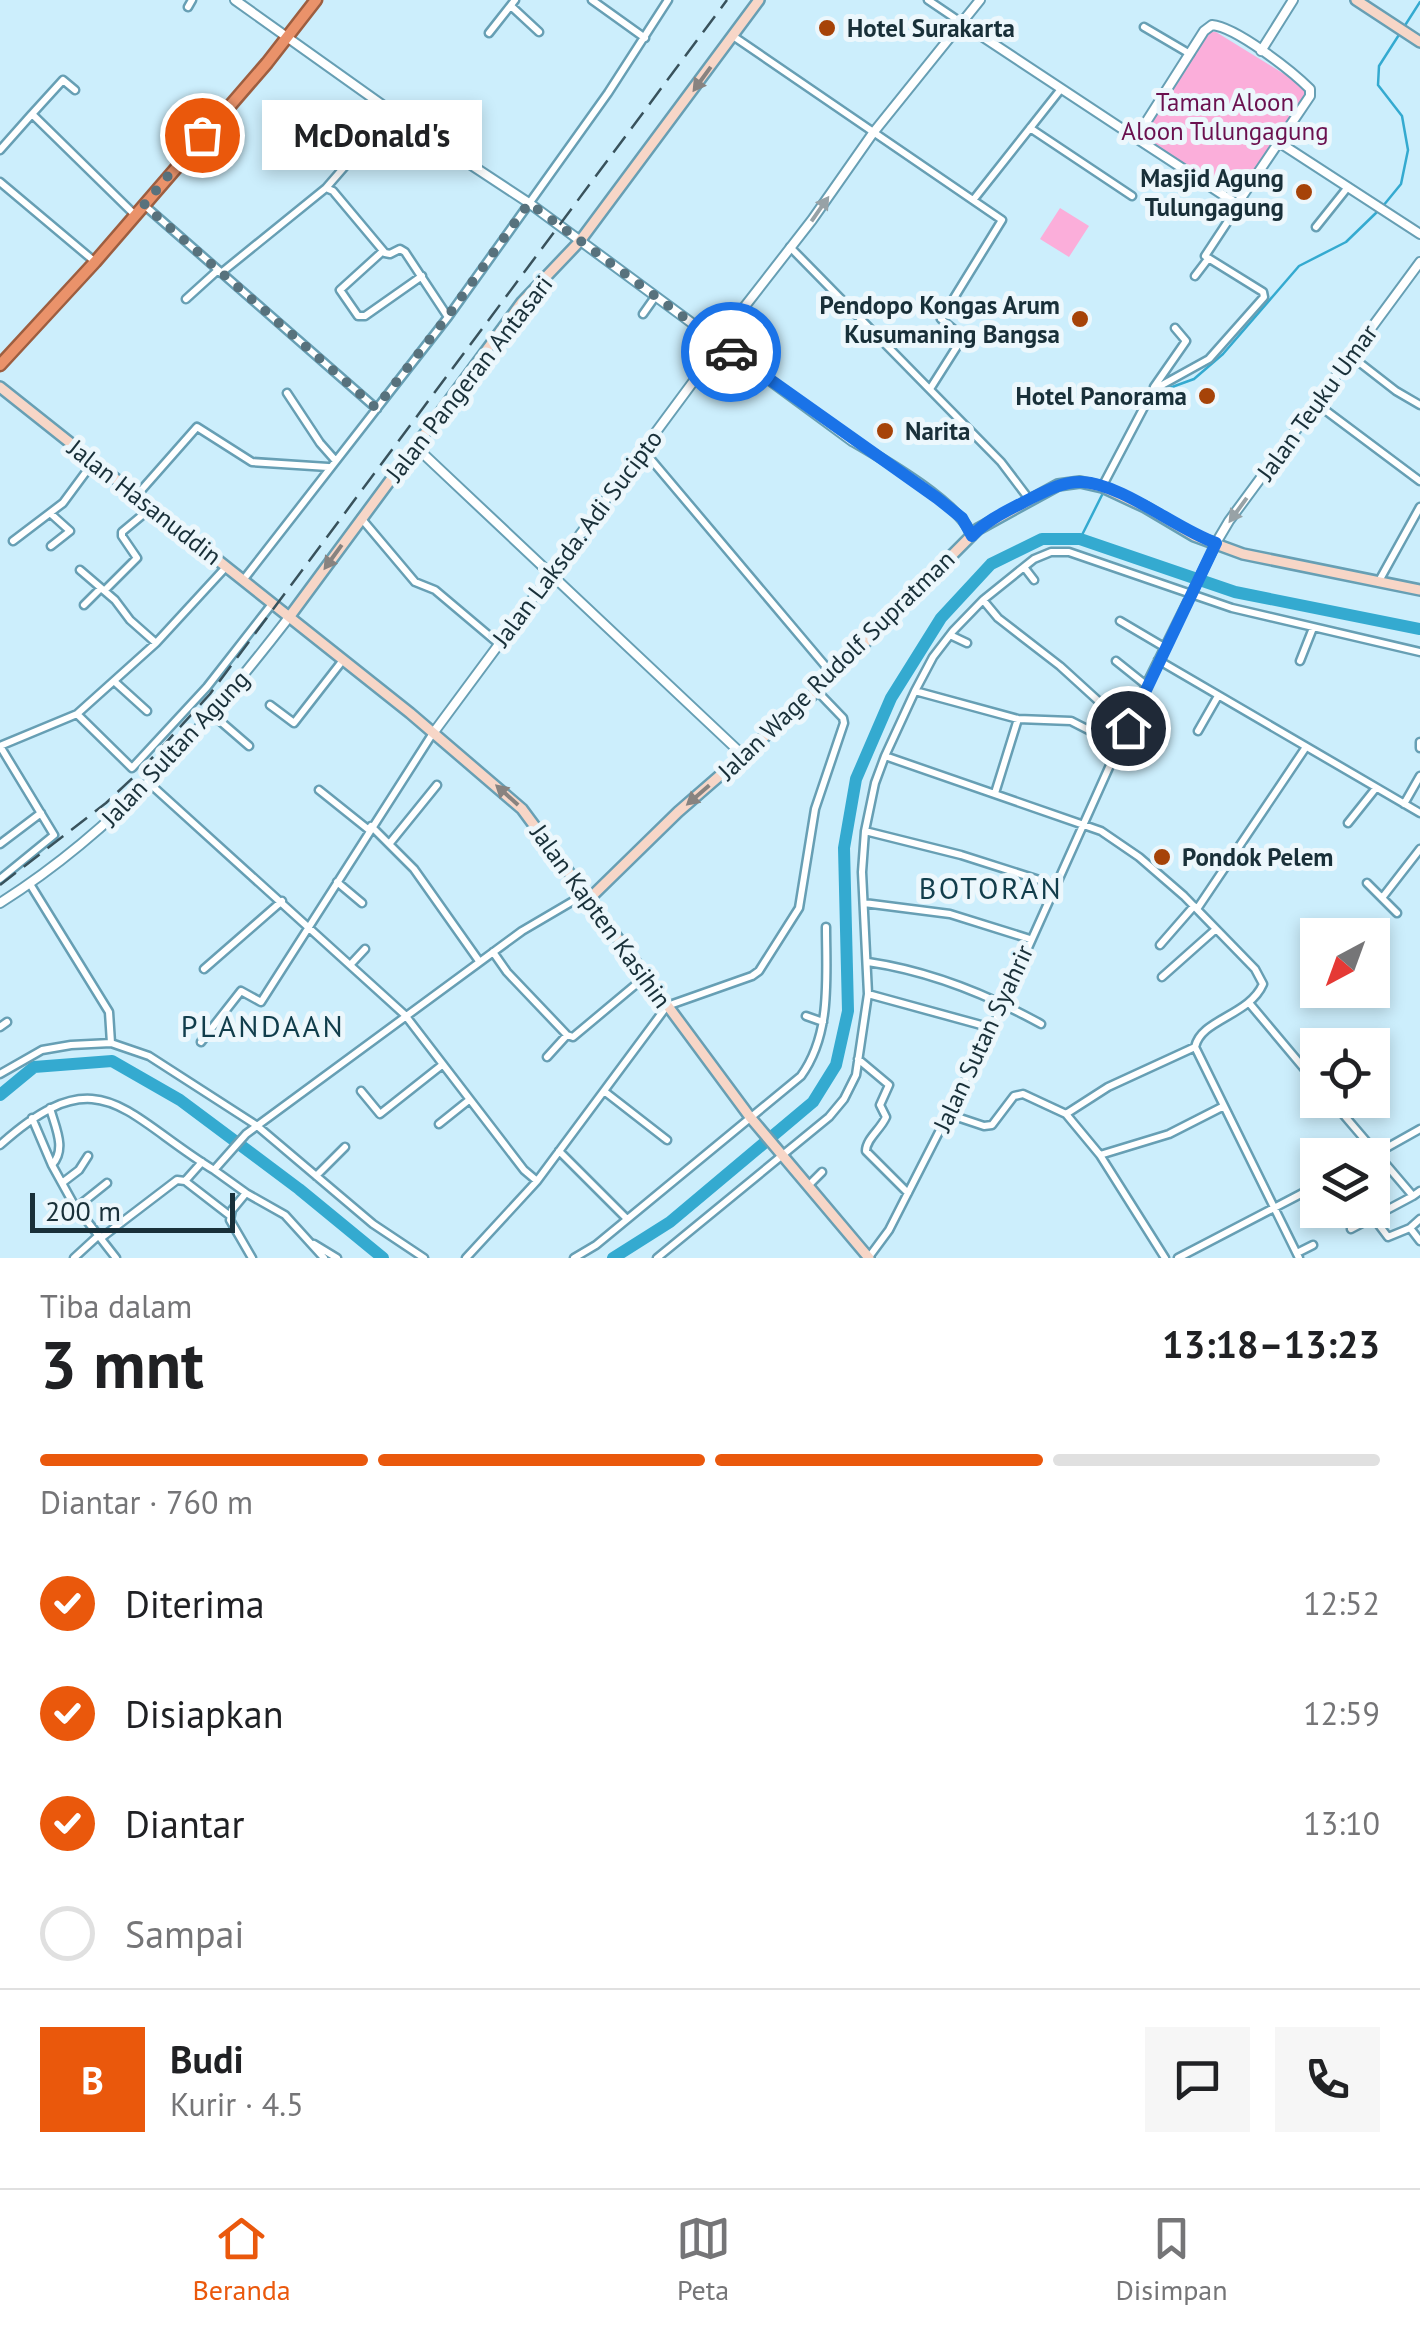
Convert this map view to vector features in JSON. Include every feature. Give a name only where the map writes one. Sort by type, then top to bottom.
[{"type":"highway","points":[[0,365],[95,262],[316,0]]},
{"type":"main road","name":"Jalan Pangeran Antasari","points":[[290,616],[522,302],[580,242],[759,0]]},
{"type":"main road","points":[[1356,0],[1418,41]]},
{"type":"main road","name":"Jalan Hasanuddin","points":[[0,387],[290,616]]},
{"type":"main road","name":"Jalan Wage Rudolf Supratman","points":[[587,896],[817,691],[972,536],[993,518],[1066,484],[1080,482],[1102,487],[1145,506],[1194,536],[1243,554],[1420,590]]},
{"type":"main road","name":"Jalan Kapten Kasihin","points":[[290,616],[522,809],[751,1118],[869,1258]]},
{"type":"street","points":[[235,0],[529,203],[958,515],[972,536]]},
{"type":"street","points":[[592,0],[646,38]]},
{"type":"street","points":[[244,579],[448,316],[646,38],[668,0]]},
{"type":"street","points":[[928,0],[1240,204]]},
{"type":"street","name":"Jalan Laksda. Adi Sucipto","points":[[434,732],[873,134],[980,0]]},
{"type":"street","points":[[1261,52],[1293,0]]},
{"type":"street","points":[[489,33],[513,3],[539,32]]},
{"type":"street","points":[[1136,138],[1208,27],[1216,24],[1310,89],[1310,96],[1205,255],[1264,297],[1210,359],[1153,390]]},
{"type":"street","points":[[1144,27],[1190,54]]},
{"type":"street","points":[[733,36],[1003,222],[942,319],[963,337],[930,388]]},
{"type":"street","points":[[0,150],[63,80],[75,90]]},
{"type":"street","points":[[974,200],[1060,89]]},
{"type":"street","points":[[32,114],[139,210],[219,271],[376,408]]},
{"type":"street","points":[[1030,128],[1132,196]]},
{"type":"street","points":[[1280,143],[1420,234]]},
{"type":"street","points":[[186,298],[326,188],[346,165]]},
{"type":"street","points":[[0,182],[95,262]]},
{"type":"street","points":[[1316,227],[1348,187]]},
{"type":"street","points":[[326,188],[333,191],[382,251],[387,254],[403,250],[448,316]]},
{"type":"street","points":[[790,247],[1001,462],[1029,499]]},
{"type":"street","points":[[382,251],[340,290],[358,316],[365,316],[422,276]]},
{"type":"street","points":[[1195,276],[1208,259]]},
{"type":"street","name":"Jalan Teuku Umar","points":[[1216,543],[1420,262]]},
{"type":"street","points":[[642,314],[655,297]]},
{"type":"street","points":[[1102,487],[1153,390],[1186,340],[1175,328]]},
{"type":"street","points":[[1351,356],[1396,391],[1420,404]]},
{"type":"street","points":[[287,393],[332,464]]},
{"type":"street","points":[[1317,404],[1420,482]]},
{"type":"street","points":[[138,495],[197,426],[252,462],[332,464]]},
{"type":"street","points":[[416,447],[745,757]]},
{"type":"street","points":[[643,450],[833,674]]},
{"type":"street","points":[[13,541],[62,503],[94,461]]},
{"type":"street","points":[[84,605],[137,558],[122,532],[152,507]]},
{"type":"street","points":[[1379,581],[1420,507]]},
{"type":"street","points":[[48,513],[70,532],[50,546]]},
{"type":"street","points":[[361,518],[415,582],[435,590],[499,644]]},
{"type":"street","name":"Jalan Sutan Syahrir","points":[[869,1258],[889,1230],[992,1028],[1146,685],[1216,543]]},
{"type":"street","points":[[658,1258],[780,1154],[829,1118],[844,1100],[856,1075],[868,994],[862,872],[864,831],[875,783],[915,690],[950,634],[983,600],[1024,567],[1045,554],[1069,552],[1191,594],[1313,628],[1420,652]]},
{"type":"street","points":[[0,879],[54,834],[4,744],[77,714],[156,643],[227,566]]},
{"type":"street","points":[[1024,567],[1034,580]]},
{"type":"street","points":[[80,570],[156,643]]},
{"type":"street","points":[[983,600],[998,618],[1060,666],[1128,728]]},
{"type":"street","points":[[77,714],[132,768],[207,687],[272,603]]},
{"type":"street","name":"Jalan Sultan Agung","points":[[0,903],[95,835],[149,782],[212,714],[290,616]]},
{"type":"street","points":[[1120,621],[1164,647]]},
{"type":"street","points":[[1300,661],[1313,628]]},
{"type":"street","points":[[950,634],[966,643]]},
{"type":"street","points":[[270,705],[294,724],[344,659]]},
{"type":"street","points":[[1158,660],[1420,813]]},
{"type":"street","points":[[1116,661],[1146,685]]},
{"type":"street","points":[[115,682],[147,712]]},
{"type":"street","points":[[915,690],[1018,719],[1071,721],[1120,746]]},
{"type":"street","points":[[466,1258],[537,1181],[667,1006],[742,985],[759,971],[799,908],[815,809],[844,723],[817,691]]},
{"type":"street","points":[[1198,731],[1218,696]]},
{"type":"street","points":[[212,714],[249,746]]},
{"type":"street","points":[[995,793],[1018,719]]},
{"type":"street","points":[[201,1042],[242,990],[261,1002],[434,732]]},
{"type":"street","points":[[1160,945],[1196,908],[1306,746]]},
{"type":"street","points":[[885,756],[1084,824],[1139,857],[1196,908],[1260,976],[1262,987],[1250,1004],[1202,1032],[1195,1045],[1119,1081],[1066,1114]]},
{"type":"street","points":[[1404,804],[1420,776]]},
{"type":"street","points":[[149,782],[405,1015],[524,1170],[537,1181]]},
{"type":"street","points":[[390,843],[437,785]]},
{"type":"street","points":[[1348,823],[1376,788]]},
{"type":"street","points":[[319,790],[390,843],[428,888],[479,961]]},
{"type":"street","points":[[0,844],[41,813]]},
{"type":"street","points":[[864,831],[961,855],[1056,885]]},
{"type":"street","points":[[1382,898],[1420,849]]},
{"type":"street","points":[[1410,864],[1420,872]]},
{"type":"street","points":[[337,882],[362,903]]},
{"type":"street","points":[[1366,883],[1397,913]]},
{"type":"street","points":[[30,884],[109,1012],[111,1042]]},
{"type":"street","points":[[214,1170],[256,1125],[405,1015],[522,931],[587,896]]},
{"type":"street","points":[[204,969],[282,901]]},
{"type":"street","points":[[864,903],[950,914],[1030,939]]},
{"type":"street","points":[[574,1258],[596,1245],[801,1076],[812,1060],[823,1022],[826,927]]},
{"type":"street","points":[[1162,978],[1216,929]]},
{"type":"street","points":[[350,964],[366,949]]},
{"type":"street","points":[[493,952],[566,1035],[573,1037],[646,976]]},
{"type":"street","points":[[868,962],[908,968],[1003,1003],[1041,1024]]},
{"type":"street","points":[[868,994],[992,1028]]},
{"type":"street","points":[[1250,1004],[1300,1064]]},
{"type":"street","points":[[806,1016],[823,1022]]},
{"type":"street","points":[[547,1058],[566,1035]]},
{"type":"street","points":[[0,1074],[42,1050],[111,1042],[149,1056],[256,1125],[372,1224],[424,1258]]},
{"type":"street","points":[[1195,1045],[1198,1058],[1298,1256],[1314,1245]]},
{"type":"street","points":[[858,1059],[888,1085],[880,1104],[886,1117],[866,1151],[908,1193]]},
{"type":"street","points":[[361,1091],[380,1114],[442,1064]]},
{"type":"street","points":[[604,1091],[666,1140]]},
{"type":"street","points":[[948,1114],[992,1125],[1018,1093],[1066,1114],[1100,1155],[1165,1258]]},
{"type":"street","points":[[0,1145],[50,1108],[88,1096],[114,1102],[246,1194],[284,1215],[324,1258]]},
{"type":"street","points":[[438,1124],[469,1100]]},
{"type":"street","points":[[1100,1155],[1169,1134],[1224,1106]]},
{"type":"street","points":[[50,1108],[60,1146],[60,1154],[52,1164]]},
{"type":"street","points":[[32,1118],[62,1183],[116,1258]]},
{"type":"street","points":[[1346,1118],[1362,1138]]},
{"type":"street","points":[[1390,1146],[1420,1129]]},
{"type":"street","points":[[316,1176],[345,1148]]},
{"type":"street","points":[[559,1151],[626,1218]]},
{"type":"street","points":[[62,1183],[88,1156]]},
{"type":"street","points":[[185,1181],[202,1162]]},
{"type":"street","points":[[1390,1168],[1417,1193],[1390,1207]]},
{"type":"street","points":[[808,1186],[822,1172]]},
{"type":"street","points":[[74,1258],[172,1182],[185,1181],[229,1216],[252,1258]]},
{"type":"street","points":[[77,1207],[107,1183]]},
{"type":"street","points":[[229,1216],[246,1194]]},
{"type":"street","points":[[1178,1258],[1300,1194]]},
{"type":"street","points":[[1382,1228],[1388,1237],[1420,1219]]},
{"type":"street","points":[[1410,1228],[1420,1241]]},
{"type":"street","points":[[313,1243],[337,1258]]},
{"type":"green space","name":"Taman Aloon Aloon Tulungagung","points":[[1210,32],[1216,32],[1309,93],[1238,201],[1141,137]]},
{"type":"green space","points":[[1060,208],[1089,226],[1069,257],[1040,239]]},
{"type":"waterway","points":[[1383,206],[1401,184],[1408,150],[1402,116],[1378,85],[1379,66],[1420,2]]},
{"type":"waterway","points":[[1148,406],[1161,391],[1194,379],[1223,354],[1299,266],[1346,242],[1378,211]]},
{"type":"waterway","points":[[1080,539],[1102,495]]},
{"type":"waterway","points":[[613,1258],[670,1222],[813,1102],[836,1065],[848,1011],[844,848],[856,779],[891,698],[941,618],[991,564],[1042,539],[1080,539],[1235,592],[1420,629]]},
{"type":"waterway","points":[[0,1095],[34,1067],[112,1061],[180,1100],[383,1258]]},
{"type":"railway","points":[[0,885],[106,803],[210,694],[727,0]]},
{"type":"way so far","points":[[202,135],[144,205],[376,408],[529,203],[731,352]]},
{"type":"place","name":"Hotel Surakarta","points":[[827,28]]},
{"type":"place","name":"McDonald's","points":[[202,135]]},
{"type":"place","name":"Masjid Agung Tulungagung","points":[[1304,192]]},
{"type":"place","name":"Pendopo Kongas Arum Kusumaning Bangsa","points":[[1080,319]]},
{"type":"place","name":"Hotel Panorama","points":[[1207,396]]},
{"type":"place","name":"Narita","points":[[885,431]]},
{"type":"place","name":"Pondok Pelem","points":[[1162,857]]},
{"type":"district","name":"BOTORAN","points":[[991,887]]},
{"type":"district","name":"PLANDAAN","points":[[263,1025]]},
{"type":"route","points":[[731,352],[937,498],[962,518],[972,536],[985,523],[1029,499],[1058,485],[1080,482],[1114,492],[1194,536],[1216,543],[1128,728]]}]
